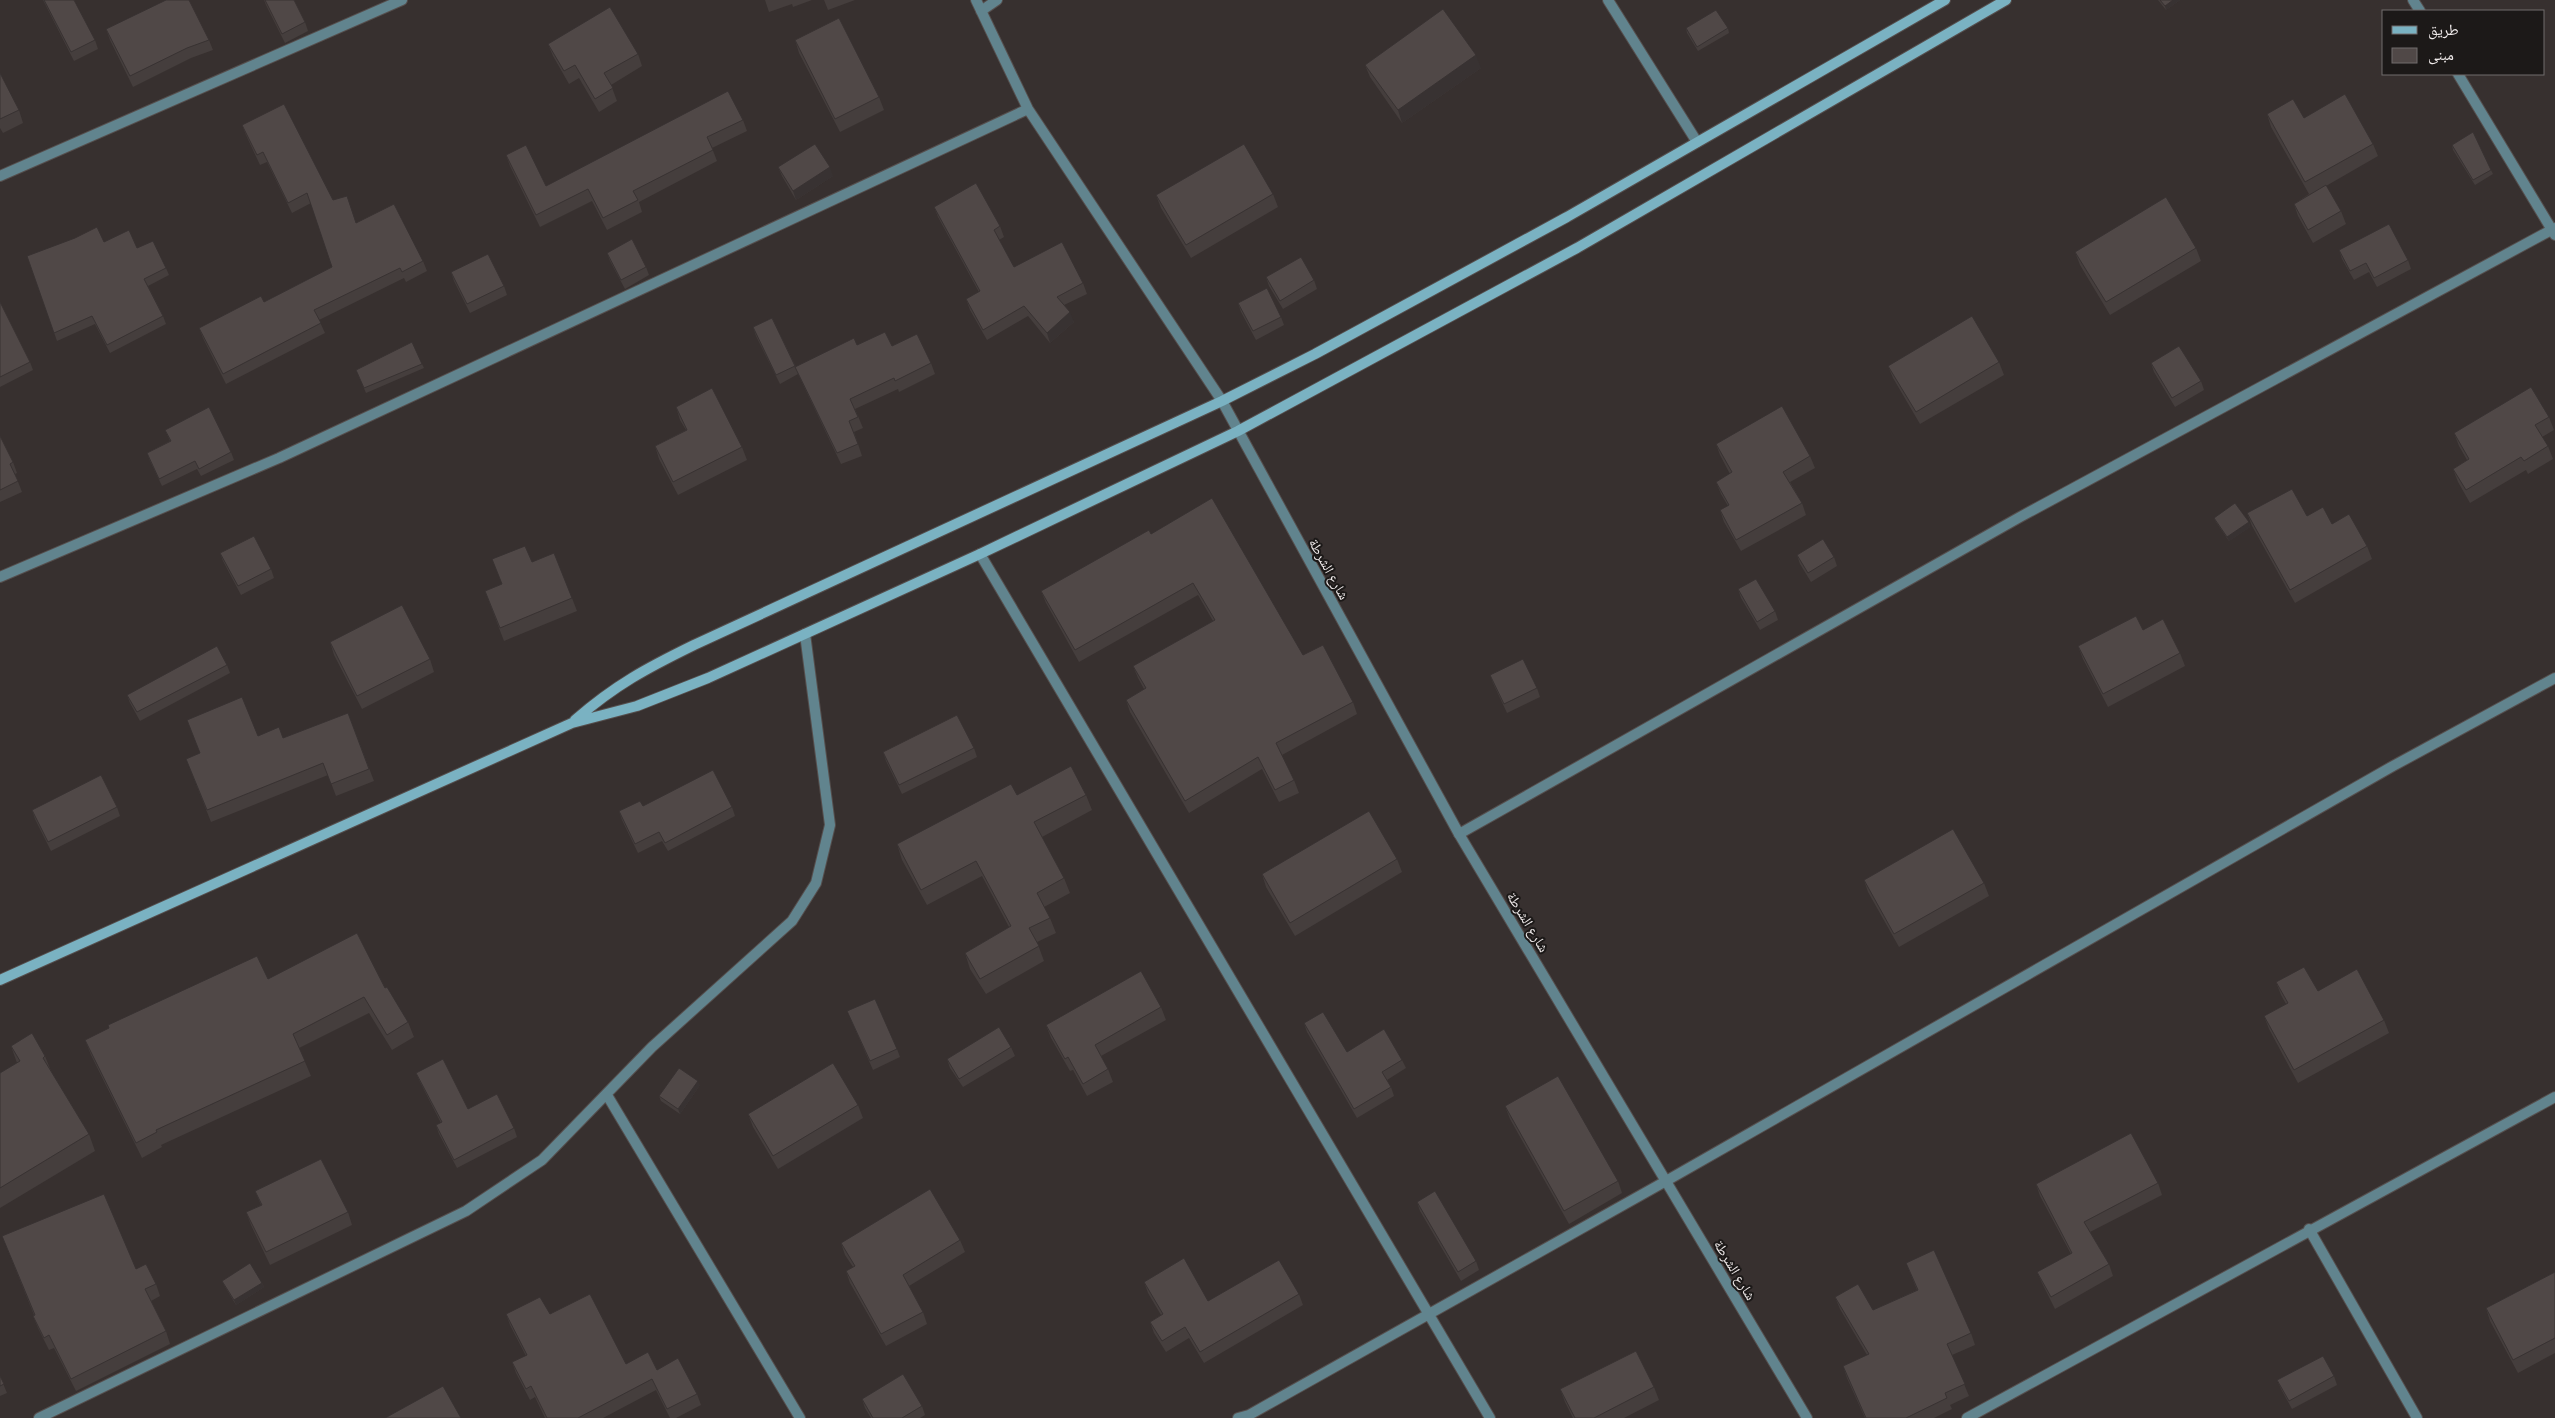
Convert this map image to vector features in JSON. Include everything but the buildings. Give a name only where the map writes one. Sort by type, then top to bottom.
[{"type":"main road","points":[[572,723],[603,696],[635,674],[685,649],[1222,401],[1444,286],[1945,0]]},
{"type":"main road","points":[[0,980],[572,723],[637,706],[674,692],[805,634],[980,554],[1238,431],[1568,252],[2006,0]]},
{"type":"street","points":[[0,176],[402,0]]},
{"type":"street","name":"شارع الشرطة","points":[[976,0],[1028,109],[1222,401],[1460,834],[1807,1418]]},
{"type":"street","points":[[981,11],[997,0]]},
{"type":"street","points":[[1608,0],[1697,142]]},
{"type":"street","points":[[1460,834],[2020,517],[2554,231],[2459,75]]},
{"type":"street","points":[[0,577],[279,458],[1028,109]]},
{"type":"street","points":[[980,554],[1490,1418]]},
{"type":"street","points":[[39,1418],[466,1211],[542,1160],[652,1047],[792,921],[816,883],[830,825],[805,634]]},
{"type":"street","points":[[1238,1418],[1249,1415],[1666,1181],[2384,770],[2555,678]]},
{"type":"street","points":[[607,1094],[800,1418]]},
{"type":"street","points":[[1967,1418],[2309,1229],[2555,1097]]},
{"type":"street","points":[[2309,1229],[2417,1418]]}]
